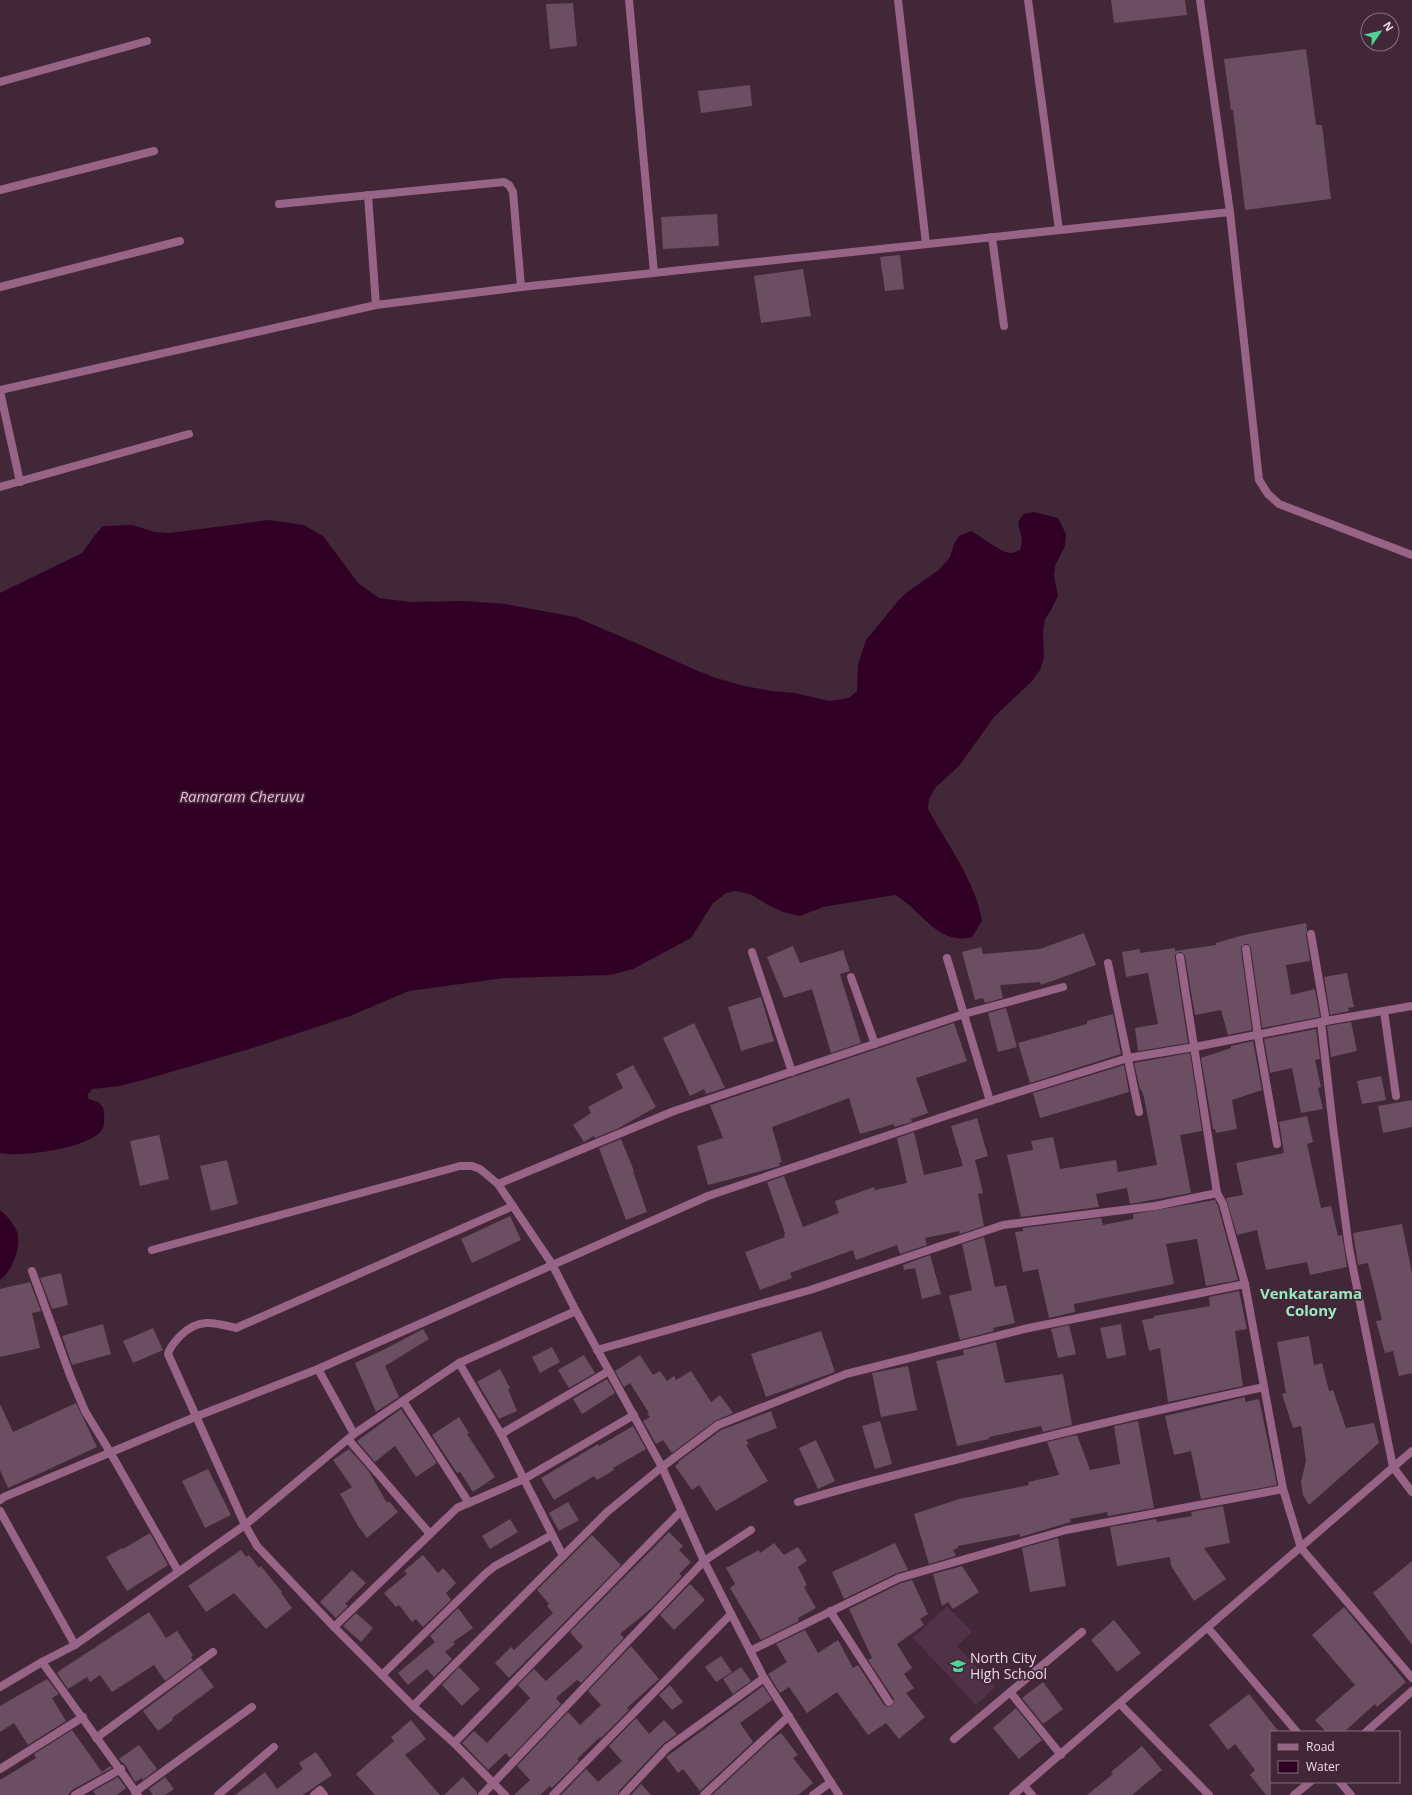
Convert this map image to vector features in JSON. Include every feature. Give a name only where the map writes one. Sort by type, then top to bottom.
[{"type":"street","points":[[629,0],[654,273]]},
{"type":"street","points":[[898,0],[926,244]]},
{"type":"street","points":[[1028,0],[1059,230]]},
{"type":"street","points":[[1200,0],[1230,212],[1260,480],[1268,494],[1278,504],[1412,555]]},
{"type":"street","points":[[0,82],[146,41]]},
{"type":"street","points":[[0,190],[154,151]]},
{"type":"street","points":[[279,204],[504,182],[509,185],[513,192],[521,287]]},
{"type":"street","points":[[368,195],[376,305]]},
{"type":"street","points":[[20,482],[0,391],[376,305],[521,287],[1230,212]]},
{"type":"street","points":[[992,237],[1004,326]]},
{"type":"street","points":[[0,287],[180,241]]},
{"type":"street","points":[[0,487],[189,434]]},
{"type":"street","points":[[1311,934],[1323,1022],[1333,1127],[1349,1248],[1393,1467],[1412,1492]]},
{"type":"street","points":[[1246,949],[1258,1036],[1277,1144]]},
{"type":"street","points":[[752,952],[792,1072]]},
{"type":"street","points":[[1180,957],[1217,1193],[1223,1204],[1245,1284],[1283,1489],[1301,1548],[1412,1678]]},
{"type":"street","points":[[947,958],[990,1100]]},
{"type":"street","points":[[1108,964],[1139,1112]]},
{"type":"street","points":[[851,977],[875,1044]]},
{"type":"street","points":[[498,1184],[674,1111],[964,1014],[1064,987]]},
{"type":"street","points":[[0,1500],[110,1452],[318,1369],[708,1196],[990,1100],[1128,1058],[1258,1036],[1323,1022],[1412,1006]]},
{"type":"street","points":[[1384,1011],[1396,1096]]},
{"type":"street","points":[[152,1250],[460,1166],[472,1166],[480,1169],[498,1184],[552,1264],[576,1311],[662,1467],[704,1561],[764,1678],[839,1795]]},
{"type":"street","points":[[598,1350],[810,1290],[1003,1225],[1155,1206],[1217,1193]]},
{"type":"street","points":[[505,1795],[454,1743],[413,1706],[334,1627],[257,1546],[245,1525],[195,1417],[168,1354],[174,1342],[187,1329],[194,1325],[214,1322],[236,1328],[513,1206]]},
{"type":"street","points":[[32,1271],[71,1378],[85,1411],[178,1571]]},
{"type":"street","points":[[413,1706],[607,1512],[662,1467],[718,1425],[846,1374],[1024,1329],[1245,1284]]},
{"type":"street","points":[[0,1687],[42,1662],[75,1645],[245,1525],[351,1436],[459,1363],[576,1311]]},
{"type":"street","points":[[459,1363],[501,1434],[563,1556]]},
{"type":"street","points":[[318,1369],[351,1436],[430,1534]]},
{"type":"street","points":[[501,1434],[609,1371]]},
{"type":"street","points":[[798,1502],[835,1490],[1044,1437],[1151,1411],[1264,1387]]},
{"type":"street","points":[[403,1400],[469,1503]]},
{"type":"street","points":[[334,1627],[457,1508],[524,1479],[634,1415]]},
{"type":"street","points":[[1013,1795],[1412,1451]]},
{"type":"street","points":[[750,1651],[899,1578],[1066,1530],[1283,1489]]},
{"type":"street","points":[[0,1511],[75,1645]]},
{"type":"street","points":[[454,1743],[681,1511]]},
{"type":"street","points":[[482,1795],[704,1561],[751,1530]]},
{"type":"street","points":[[382,1675],[485,1574],[495,1566],[552,1535]]},
{"type":"street","points":[[830,1611],[889,1702]]},
{"type":"street","points":[[552,1795],[731,1614]]},
{"type":"street","points":[[1208,1628],[1296,1731]]},
{"type":"street","points":[[954,1740],[1082,1632]]},
{"type":"street","points":[[96,1738],[213,1652]]},
{"type":"street","points":[[42,1662],[137,1793],[252,1707]]},
{"type":"street","points":[[623,1795],[667,1748],[764,1678]]},
{"type":"street","points":[[1367,1731],[1412,1691]]},
{"type":"street","points":[[1010,1692],[1061,1755]]},
{"type":"street","points":[[1120,1704],[1209,1795]]},
{"type":"street","points":[[704,1795],[789,1716]]},
{"type":"street","points":[[0,1769],[83,1717]]},
{"type":"street","points":[[218,1795],[274,1747]]},
{"type":"street","points":[[76,1795],[120,1769]]},
{"type":"street","points":[[813,1795],[831,1782]]},
{"type":"street","points":[[1294,1795],[1309,1783]]},
{"type":"street","points":[[1341,1783],[1351,1795]]},
{"type":"street","points":[[1024,1786],[1032,1795]]},
{"type":"street","points":[[314,1795],[320,1790],[324,1795]]},
{"type":"shaded area","name":"North City High School","points":[[947,1606],[972,1632],[957,1646],[995,1687],[976,1705],[913,1638]]},
{"type":"water","name":"Ramaram Cheruvu","points":[[1034,512],[1058,518],[1066,534],[1065,546],[1055,566],[1054,576],[1058,596],[1045,619],[1043,632],[1044,657],[1040,670],[1032,681],[994,717],[959,766],[935,788],[929,799],[928,809],[960,864],[974,892],[979,906],[982,921],[972,937],[960,938],[949,936],[939,931],[895,895],[823,907],[800,916],[783,912],[750,894],[735,891],[726,893],[713,903],[691,938],[633,969],[610,975],[504,978],[409,991],[350,1016],[246,1050],[143,1080],[119,1086],[92,1089],[87,1096],[89,1099],[98,1102],[103,1107],[104,1116],[103,1129],[94,1137],[69,1147],[37,1153],[0,1153],[0,593],[82,553],[103,526],[132,525],[155,532],[170,533],[269,520],[304,525],[324,537],[358,583],[379,598],[410,602],[464,601],[506,604],[575,617],[716,678],[744,686],[795,693],[829,701],[849,698],[857,691],[858,665],[866,640],[906,593],[940,569],[950,557],[954,544],[959,536],[971,531],[1002,550],[1011,553],[1015,552],[1020,550],[1022,542],[1018,522],[1024,514]]},
{"type":"water","points":[[0,1210],[8,1217],[16,1229],[18,1244],[12,1265],[0,1280]]},
{"type":"building","points":[[1111,0],[1185,0],[1187,15],[1114,23]]},
{"type":"building","points":[[573,3],[577,46],[550,49],[546,4]]},
{"type":"building","points":[[1306,49],[1316,125],[1322,125],[1331,199],[1245,210],[1233,110],[1231,110],[1224,59]]},
{"type":"building","points":[[750,85],[752,106],[701,113],[698,91]]},
{"type":"building","points":[[717,214],[719,246],[663,249],[661,217]]},
{"type":"building","points":[[900,255],[904,289],[885,291],[880,257]]},
{"type":"building","points":[[803,269],[811,316],[761,323],[754,276]]},
{"type":"building","points":[[1306,923],[1306,935],[1310,961],[1286,965],[1291,995],[1315,989],[1320,1017],[1262,1028],[1251,948],[1248,944],[1245,944],[1241,947],[1241,950],[1252,1030],[1228,1035],[1221,1010],[1195,1015],[1185,956],[1182,952],[1179,952],[1175,955],[1175,958],[1188,1043],[1138,1051],[1135,1028],[1158,1024],[1148,973],[1126,977],[1122,952],[1140,949],[1140,953],[1175,948],[1175,951],[1216,945],[1216,943],[1244,935]]},
{"type":"building","points":[[1084,933],[1096,965],[1041,985],[1040,982],[1000,985],[1003,998],[985,1003],[983,998],[975,1000],[962,952],[981,947],[983,954],[1040,949]]},
{"type":"building","points":[[793,946],[800,963],[843,950],[850,971],[840,974],[861,1043],[831,1053],[812,989],[784,998],[767,957]]},
{"type":"building","points":[[1347,973],[1354,1007],[1348,1008],[1349,1011],[1330,1015],[1324,977]]},
{"type":"building","points":[[761,997],[774,1041],[741,1051],[728,1007]]},
{"type":"building","points":[[1006,1008],[1017,1047],[998,1052],[988,1013]]},
{"type":"building","points":[[1113,1014],[1121,1054],[1030,1083],[1018,1043],[1087,1024],[1087,1021]]},
{"type":"building","points":[[1351,1022],[1357,1051],[1331,1057],[1327,1026]]},
{"type":"building","points":[[694,1023],[725,1088],[706,1094],[704,1089],[690,1096],[663,1038]]},
{"type":"building","points":[[954,1023],[967,1061],[916,1078],[928,1113],[911,1119],[912,1122],[894,1127],[894,1124],[860,1134],[849,1098],[772,1127],[782,1162],[779,1163],[780,1166],[708,1185],[697,1146],[723,1138],[710,1105]]},
{"type":"building","points":[[1316,1029],[1320,1059],[1315,1060],[1321,1087],[1318,1088],[1323,1109],[1301,1113],[1292,1068],[1270,1073],[1264,1039]]},
{"type":"building","points":[[1253,1041],[1262,1090],[1232,1100],[1237,1129],[1216,1133],[1215,1129],[1213,1129],[1201,1058],[1231,1048],[1231,1046]]},
{"type":"building","points":[[1190,1053],[1202,1131],[1180,1135],[1191,1193],[1130,1204],[1127,1188],[1096,1194],[1099,1207],[1021,1217],[1007,1155],[1033,1150],[1031,1141],[1053,1137],[1060,1169],[1116,1160],[1118,1172],[1157,1165],[1144,1097],[1140,1089],[1134,1063]]},
{"type":"building","points":[[633,1065],[656,1107],[617,1129],[595,1138],[594,1136],[584,1142],[573,1125],[591,1113],[588,1107],[623,1088],[616,1074]]},
{"type":"building","points":[[1124,1065],[1129,1092],[1040,1118],[1033,1093]]},
{"type":"building","points":[[1381,1076],[1386,1100],[1362,1104],[1357,1081]]},
{"type":"building","points":[[1412,1100],[1412,1127],[1383,1133],[1378,1106]]},
{"type":"building","points":[[1307,1116],[1313,1142],[1307,1144],[1321,1208],[1331,1206],[1338,1236],[1342,1235],[1347,1267],[1310,1275],[1307,1262],[1266,1270],[1257,1230],[1237,1235],[1226,1198],[1243,1195],[1236,1163],[1284,1153],[1279,1122]]},
{"type":"building","points":[[977,1118],[988,1156],[975,1160],[983,1193],[978,1194],[984,1226],[960,1234],[959,1231],[925,1238],[927,1245],[900,1254],[897,1245],[856,1260],[853,1250],[790,1273],[792,1278],[760,1290],[745,1252],[785,1237],[785,1233],[767,1182],[784,1176],[803,1227],[839,1213],[835,1201],[874,1187],[875,1190],[907,1183],[897,1138],[914,1132],[924,1175],[963,1166],[951,1126]]},
{"type":"building","points":[[159,1135],[169,1179],[140,1186],[130,1141]]},
{"type":"building","points":[[621,1139],[634,1171],[647,1212],[626,1220],[599,1148]]},
{"type":"building","points":[[227,1160],[238,1204],[211,1211],[200,1166]]},
{"type":"building","points":[[1215,1200],[1218,1206],[1238,1280],[1206,1286],[1197,1239],[1166,1244],[1174,1284],[1074,1304],[1075,1312],[1049,1318],[1038,1269],[1023,1272],[1015,1232],[1023,1231],[1023,1228],[1101,1218],[1103,1225],[1133,1219],[1133,1214]]},
{"type":"building","points":[[510,1216],[521,1240],[472,1263],[461,1239]]},
{"type":"building","points":[[1402,1224],[1412,1273],[1412,1373],[1399,1376],[1393,1351],[1385,1353],[1376,1321],[1382,1320],[1368,1263],[1358,1265],[1353,1233]]},
{"type":"building","points":[[984,1237],[995,1287],[1006,1285],[1015,1323],[993,1328],[994,1331],[960,1340],[949,1296],[972,1290],[962,1244]]},
{"type":"building","points":[[930,1255],[941,1294],[922,1299],[915,1268],[904,1270],[903,1265]]},
{"type":"building","points":[[61,1273],[68,1305],[52,1309],[40,1278]]},
{"type":"building","points":[[30,1282],[41,1311],[32,1313],[40,1348],[0,1357],[0,1289]]},
{"type":"building","points":[[1239,1291],[1247,1329],[1235,1331],[1243,1386],[1168,1402],[1160,1348],[1149,1351],[1142,1320],[1154,1318],[1154,1316],[1210,1306],[1209,1297]]},
{"type":"building","points":[[103,1324],[111,1354],[72,1365],[62,1336]]},
{"type":"building","points":[[1121,1324],[1126,1355],[1107,1359],[1100,1328]]},
{"type":"building","points":[[1069,1325],[1076,1354],[1058,1358],[1051,1329]]},
{"type":"building","points":[[153,1328],[163,1350],[133,1363],[123,1341]]},
{"type":"building","points":[[423,1329],[429,1339],[385,1366],[399,1397],[376,1412],[355,1363]]},
{"type":"building","points":[[821,1331],[835,1372],[766,1397],[751,1354]]},
{"type":"building","points":[[1309,1336],[1314,1365],[1322,1363],[1329,1391],[1333,1390],[1346,1428],[1374,1423],[1379,1443],[1309,1505],[1303,1495],[1301,1482],[1306,1461],[1301,1426],[1293,1428],[1282,1394],[1286,1393],[1277,1342]]},
{"type":"building","points":[[996,1342],[1005,1383],[1063,1374],[1072,1425],[1043,1432],[1041,1426],[989,1437],[989,1439],[957,1446],[936,1361],[964,1355],[963,1350]]},
{"type":"building","points":[[552,1347],[560,1362],[540,1373],[532,1357]]},
{"type":"building","points":[[584,1355],[595,1373],[569,1388],[558,1370]]},
{"type":"building","points":[[640,1355],[653,1375],[660,1371],[667,1381],[674,1376],[676,1380],[691,1371],[711,1402],[720,1395],[733,1413],[715,1421],[672,1453],[663,1440],[656,1444],[643,1421],[650,1417],[647,1414],[649,1413],[630,1383],[624,1387],[615,1371]]},
{"type":"building","points":[[908,1366],[917,1410],[881,1417],[872,1373]]},
{"type":"building","points":[[500,1369],[510,1388],[508,1389],[517,1411],[499,1419],[477,1382]]},
{"type":"building","points":[[607,1379],[615,1393],[582,1414],[573,1399]]},
{"type":"building","points":[[1245,1397],[1245,1402],[1259,1399],[1277,1485],[1201,1499],[1191,1451],[1174,1455],[1165,1416]]},
{"type":"building","points":[[76,1403],[97,1447],[8,1488],[0,1470],[0,1404],[13,1432]]},
{"type":"building","points":[[401,1409],[437,1463],[416,1477],[395,1446],[375,1462],[357,1441]]},
{"type":"building","points":[[771,1411],[777,1428],[746,1440],[749,1444],[746,1445],[768,1481],[716,1511],[699,1485],[692,1490],[675,1466],[679,1463],[678,1462],[721,1430]]},
{"type":"building","points":[[459,1417],[469,1433],[467,1434],[495,1477],[473,1492],[460,1472],[457,1473],[432,1435]]},
{"type":"building","points":[[880,1421],[892,1464],[875,1469],[862,1426]]},
{"type":"building","points":[[1138,1421],[1154,1508],[1108,1516],[1107,1512],[1070,1519],[1071,1522],[1020,1537],[1020,1534],[958,1546],[958,1548],[953,1550],[956,1556],[929,1564],[914,1514],[959,1499],[1029,1485],[1028,1482],[1059,1475],[1047,1442],[1077,1435],[1090,1470],[1120,1464],[1114,1426]]},
{"type":"building","points":[[633,1426],[646,1449],[613,1468],[614,1470],[597,1480],[594,1476],[554,1500],[541,1478],[598,1444],[599,1446]]},
{"type":"building","points":[[816,1440],[835,1481],[818,1489],[799,1448]]},
{"type":"building","points":[[349,1449],[368,1470],[387,1503],[389,1501],[398,1512],[367,1538],[358,1526],[340,1494],[352,1487],[333,1460]]},
{"type":"building","points":[[208,1469],[231,1515],[205,1528],[182,1481]]},
{"type":"building","points":[[568,1502],[579,1520],[559,1531],[549,1513]]},
{"type":"building","points":[[1223,1506],[1230,1543],[1204,1548],[1226,1579],[1194,1601],[1171,1566],[1170,1557],[1117,1566],[1110,1527],[1156,1519],[1157,1522],[1192,1516],[1191,1512]]},
{"type":"building","points":[[510,1519],[518,1532],[490,1549],[482,1536]]},
{"type":"building","points":[[669,1532],[683,1546],[679,1550],[691,1562],[679,1574],[682,1576],[653,1607],[620,1634],[624,1638],[581,1683],[577,1680],[556,1698],[561,1704],[510,1758],[506,1753],[488,1770],[462,1743],[474,1731],[487,1743],[530,1698],[518,1685],[534,1669],[546,1681],[583,1647],[570,1632]]},
{"type":"building","points":[[150,1533],[168,1565],[127,1591],[106,1557]]},
{"type":"building","points":[[592,1535],[621,1565],[509,1678],[495,1663],[511,1647],[514,1650],[553,1613],[547,1606],[549,1604],[537,1590]]},
{"type":"building","points":[[1058,1538],[1066,1586],[1030,1592],[1022,1548]]},
{"type":"building","points":[[774,1543],[784,1555],[798,1547],[807,1561],[798,1567],[807,1585],[804,1587],[816,1608],[798,1618],[799,1621],[761,1640],[730,1588],[735,1584],[726,1568],[759,1550],[760,1553]]},
{"type":"building","points":[[895,1543],[908,1570],[897,1573],[844,1599],[832,1572]]},
{"type":"building","points":[[241,1550],[246,1557],[249,1555],[259,1568],[261,1566],[282,1592],[281,1593],[292,1608],[266,1629],[234,1593],[206,1612],[188,1586]]},
{"type":"building","points":[[423,1555],[438,1573],[443,1568],[456,1583],[446,1593],[451,1600],[423,1627],[416,1619],[412,1622],[399,1605],[396,1607],[384,1593],[407,1574],[404,1571]]},
{"type":"building","points":[[1412,1561],[1412,1645],[1373,1593]]},
{"type":"building","points":[[962,1566],[979,1592],[953,1609],[948,1602],[942,1606],[933,1574]]},
{"type":"building","points":[[352,1570],[366,1583],[345,1604],[348,1606],[336,1618],[320,1602]]},
{"type":"building","points":[[912,1580],[928,1614],[920,1619],[924,1625],[897,1644],[912,1668],[904,1674],[914,1688],[906,1693],[925,1717],[899,1739],[886,1723],[868,1735],[837,1692],[807,1713],[789,1687],[780,1693],[768,1674],[787,1662],[776,1644],[805,1630],[818,1653],[838,1640],[853,1668],[858,1665],[884,1705],[889,1707],[892,1706],[894,1699],[868,1660],[872,1658],[849,1609],[901,1583]]},
{"type":"building","points":[[690,1584],[705,1600],[674,1630],[660,1615]]},
{"type":"building","points":[[1344,1607],[1406,1682],[1377,1707],[1375,1704],[1345,1731],[1325,1731],[1315,1720],[1355,1685],[1312,1635]]},
{"type":"building","points":[[458,1608],[473,1628],[453,1642],[455,1644],[445,1652],[452,1659],[434,1677],[427,1669],[408,1685],[398,1673],[435,1642],[430,1636]]},
{"type":"building","points":[[149,1612],[166,1638],[177,1631],[193,1655],[191,1657],[193,1660],[165,1681],[154,1665],[112,1692],[100,1675],[90,1682],[87,1677],[68,1689],[57,1673],[59,1671]]},
{"type":"building","points":[[356,1613],[373,1628],[361,1642],[343,1626]]},
{"type":"building","points":[[1114,1620],[1141,1653],[1117,1672],[1091,1640]]},
{"type":"building","points":[[631,1646],[659,1679],[627,1708],[629,1710],[577,1759],[579,1761],[552,1788],[550,1786],[540,1795],[514,1795],[530,1780],[517,1766],[568,1712],[580,1725],[601,1705],[588,1691]]},
{"type":"building","points":[[721,1656],[732,1672],[716,1682],[705,1667]]},
{"type":"building","points":[[459,1667],[480,1689],[462,1706],[442,1685]]},
{"type":"building","points":[[741,1667],[751,1681],[733,1694],[723,1679]]},
{"type":"building","points":[[200,1668],[214,1687],[172,1718],[173,1720],[158,1731],[143,1711]]},
{"type":"building","points":[[47,1679],[59,1694],[52,1698],[66,1721],[28,1745],[14,1723],[0,1732],[0,1706]]},
{"type":"building","points":[[1043,1682],[1063,1709],[1043,1724],[1022,1698]]},
{"type":"building","points":[[670,1685],[683,1702],[672,1710],[659,1695]]},
{"type":"building","points":[[763,1686],[772,1700],[740,1723],[753,1742],[700,1791],[683,1769],[678,1773],[666,1757]]},
{"type":"building","points":[[1249,1694],[1278,1731],[1270,1731],[1271,1795],[1266,1795],[1250,1775],[1255,1770],[1235,1744],[1228,1750],[1209,1725]]},
{"type":"building","points":[[1016,1708],[1042,1740],[1019,1759],[993,1728]]},
{"type":"building","points":[[636,1718],[649,1734],[664,1720],[677,1734],[663,1744],[619,1791],[618,1795],[561,1795],[586,1769],[598,1782],[622,1761],[609,1746]]},
{"type":"building","points":[[411,1720],[426,1739],[405,1755],[440,1795],[375,1795],[356,1774],[394,1741],[391,1737]]},
{"type":"building","points":[[72,1730],[102,1772],[110,1766],[112,1768],[72,1790],[68,1795],[0,1795],[0,1780],[36,1758],[34,1754]]},
{"type":"building","points":[[781,1733],[798,1755],[793,1758],[813,1783],[798,1795],[712,1795],[771,1740]]},
{"type":"building","points":[[139,1745],[157,1769],[143,1780],[142,1778],[135,1782],[126,1766],[119,1759]]},
{"type":"building","points":[[1142,1746],[1162,1770],[1132,1795],[1087,1795],[1113,1774],[1111,1772]]},
{"type":"building","points":[[316,1752],[332,1775],[303,1795],[235,1795],[265,1772],[277,1789],[303,1769],[299,1763]]},
{"type":"building","points":[[118,1777],[126,1788],[117,1795],[96,1795],[93,1791]]},
{"type":"building","points":[[165,1777],[174,1789],[165,1795],[153,1795],[149,1789]]},
{"type":"building","points":[[463,1777],[477,1792],[477,1795],[444,1795]]},
{"type":"building","points":[[641,1784],[651,1795],[631,1795]]},
{"type":"place","name":"North City High School","points":[[958,1666]]},
{"type":"district","name":"Venkatarama Colony","points":[[1311,1302]]}]
